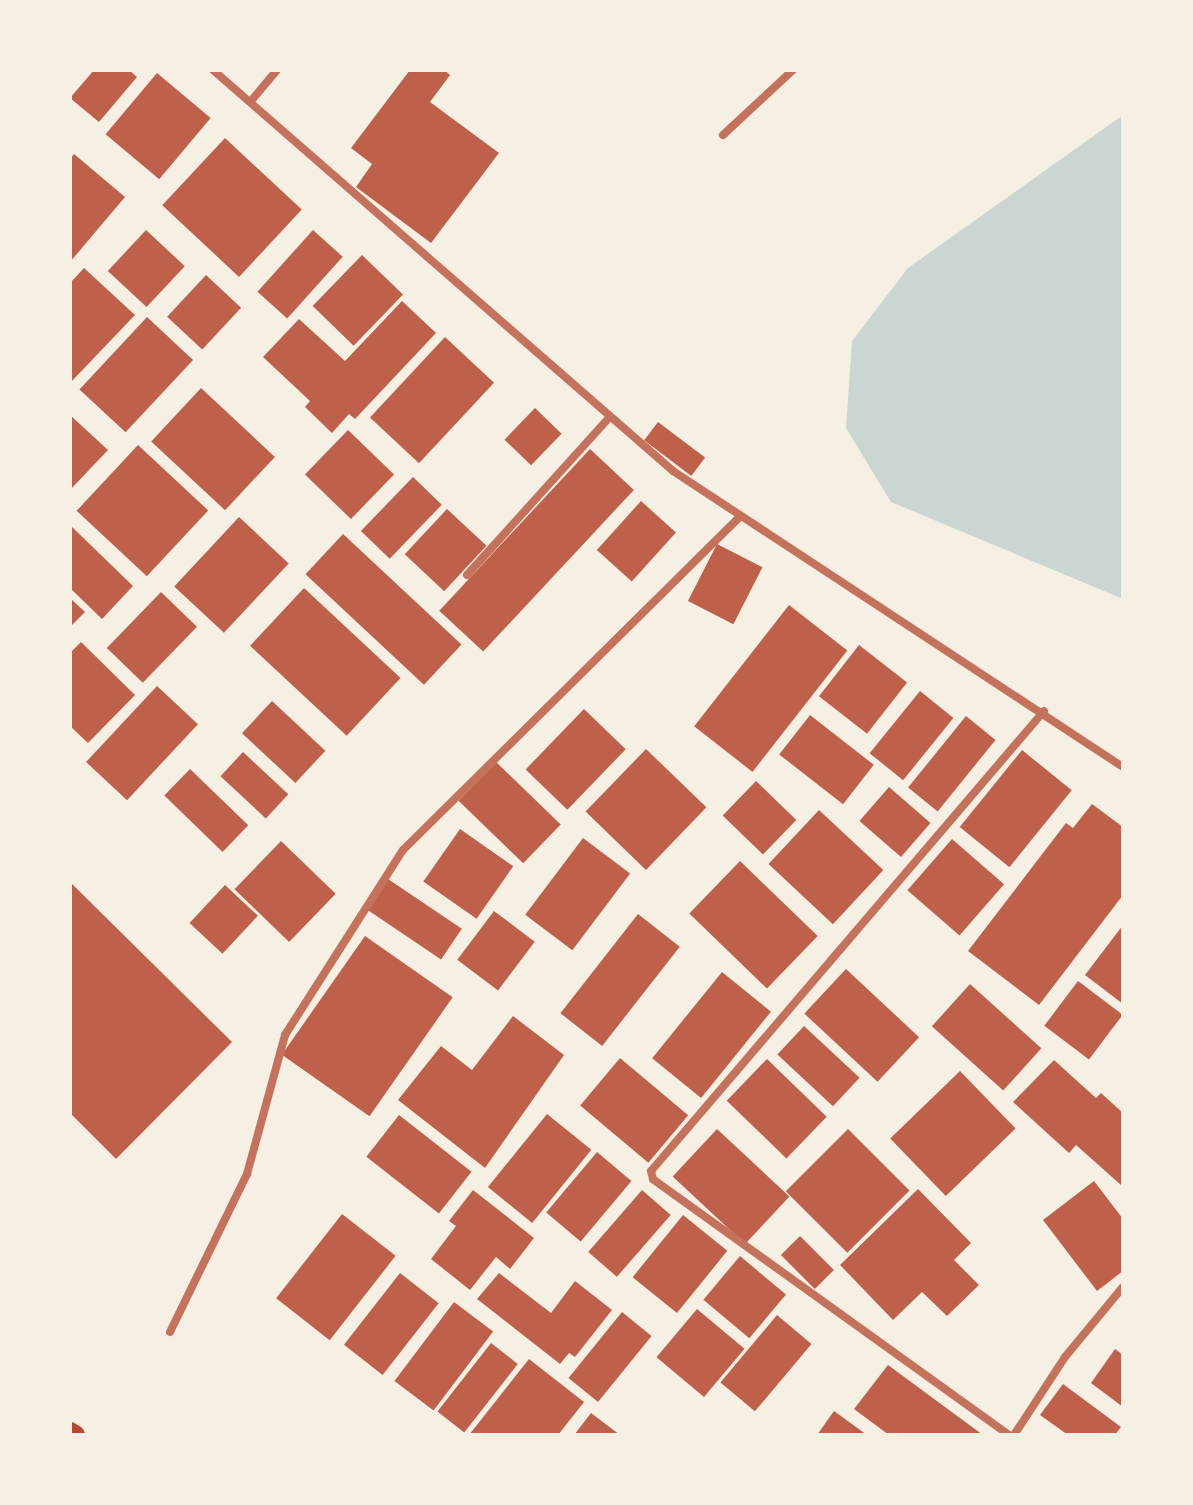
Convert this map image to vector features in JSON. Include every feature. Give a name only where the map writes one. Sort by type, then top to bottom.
[{"type":"street","points":[[213,70],[608,419],[740,517],[1044,711],[1123,767]]},
{"type":"street","points":[[251,101],[277,70]]},
{"type":"street","points":[[723,135],[793,70]]},
{"type":"street","points":[[467,575],[608,419]]},
{"type":"street","points":[[170,1332],[247,1174],[285,1035],[403,850],[740,517]]},
{"type":"street","points":[[1044,711],[651,1171],[653,1179],[1011,1435],[1065,1357],[1123,1287]]},
{"type":"shaded area","points":[[1123,115],[1123,599],[891,502],[846,428],[852,341],[908,268]]},
{"type":"building","points":[[94,70],[129,70],[137,77],[99,122],[70,98]]},
{"type":"building","points":[[410,70],[444,70],[450,75],[430,102],[499,153],[431,243],[356,187],[372,164],[351,148]]},
{"type":"building","points":[[157,73],[211,118],[159,179],[106,134]]},
{"type":"building","points":[[225,138],[302,210],[239,277],[162,205]]},
{"type":"building","points":[[74,154],[125,197],[70,262],[70,159]]},
{"type":"building","points":[[146,230],[185,266],[147,307],[108,271]]},
{"type":"building","points":[[313,230],[343,257],[287,318],[257,292]]},
{"type":"building","points":[[362,255],[403,295],[354,346],[313,306]]},
{"type":"building","points":[[84,268],[135,315],[70,383],[70,283]]},
{"type":"building","points":[[206,275],[241,308],[202,349],[167,317]]},
{"type":"building","points":[[402,301],[436,333],[355,419],[349,414],[332,433],[305,407],[310,401],[263,357],[299,319],[345,361]]},
{"type":"building","points":[[147,317],[193,360],[126,432],[79,389]]},
{"type":"building","points":[[445,337],[494,383],[419,463],[370,417]]},
{"type":"building","points":[[201,388],[275,457],[225,510],[151,441]]},
{"type":"building","points":[[535,408],[562,434],[531,465],[504,440]]},
{"type":"building","points":[[70,415],[108,450],[70,490]]},
{"type":"building","points":[[658,422],[705,458],[691,476],[644,440]]},
{"type":"building","points":[[348,430],[394,474],[351,519],[305,475]]},
{"type":"building","points":[[138,445],[208,510],[147,576],[77,511]]},
{"type":"building","points":[[590,449],[634,490],[483,652],[439,611]]},
{"type":"building","points":[[413,477],[442,505],[390,559],[361,531]]},
{"type":"building","points":[[641,501],[676,532],[632,581],[597,550]]},
{"type":"building","points":[[447,509],[486,546],[444,591],[405,554]]},
{"type":"building","points":[[239,517],[289,563],[224,633],[174,586]]},
{"type":"building","points":[[70,525],[133,586],[102,619],[70,588]]},
{"type":"building","points":[[343,534],[461,644],[424,685],[305,574]]},
{"type":"building","points":[[717,544],[762,567],[733,624],[688,601]]},
{"type":"building","points":[[304,588],[401,678],[347,736],[250,646]]},
{"type":"building","points":[[161,592],[197,627],[143,683],[107,648]]},
{"type":"building","points":[[70,598],[85,612],[70,627]]},
{"type":"building","points":[[789,605],[847,651],[753,772],[694,726]]},
{"type":"building","points":[[81,642],[135,695],[88,743],[70,726],[70,653]]},
{"type":"building","points":[[859,645],[907,683],[867,734],[819,696]]},
{"type":"building","points":[[157,686],[198,724],[127,800],[86,762]]},
{"type":"building","points":[[920,691],[953,718],[903,780],[870,753]]},
{"type":"building","points":[[272,701],[325,751],[295,783],[242,733]]},
{"type":"building","points":[[584,709],[626,749],[567,810],[526,769]]},
{"type":"building","points":[[810,715],[874,765],[843,804],[779,754]]},
{"type":"building","points":[[966,716],[996,740],[938,811],[908,787]]},
{"type":"building","points":[[646,749],[706,807],[646,870],[586,812]]},
{"type":"building","points":[[1022,750],[1072,790],[1009,867],[960,827]]},
{"type":"building","points":[[243,752],[288,794],[266,818],[220,776]]},
{"type":"building","points":[[496,762],[561,825],[523,863],[458,801]]},
{"type":"building","points":[[190,769],[248,825],[223,852],[164,796]]},
{"type":"building","points":[[756,781],[796,820],[763,854],[723,816]]},
{"type":"building","points":[[889,787],[931,823],[901,857],[859,821]]},
{"type":"building","points":[[1092,804],[1123,827],[1123,895],[1039,1005],[968,951],[1066,823],[1073,828]]},
{"type":"building","points":[[819,810],[883,870],[833,924],[769,864]]},
{"type":"building","points":[[460,829],[513,866],[477,919],[423,881]]},
{"type":"building","points":[[583,838],[630,874],[572,950],[525,915]]},
{"type":"building","points":[[952,839],[1004,884],[959,936],[907,890]]},
{"type":"building","points":[[281,841],[336,894],[289,942],[234,889]]},
{"type":"building","points":[[740,861],[818,936],[767,989],[689,914]]},
{"type":"building","points":[[388,879],[462,929],[441,959],[367,910]]},
{"type":"building","points":[[70,882],[232,1042],[116,1159],[70,1113]]},
{"type":"building","points":[[225,885],[258,916],[222,954],[190,923]]},
{"type":"building","points":[[494,911],[535,942],[498,990],[457,960]]},
{"type":"building","points":[[638,914],[680,947],[602,1046],[560,1013]]},
{"type":"building","points":[[1123,925],[1123,1004],[1085,975]]},
{"type":"building","points":[[365,936],[453,997],[369,1116],[282,1055]]},
{"type":"building","points":[[846,969],[919,1037],[878,1082],[804,1014]]},
{"type":"building","points":[[722,972],[771,1012],[701,1098],[652,1058]]},
{"type":"building","points":[[1078,981],[1123,1015],[1089,1059],[1044,1026]]},
{"type":"building","points":[[970,984],[1041,1048],[1003,1091],[932,1026]]},
{"type":"building","points":[[513,1016],[564,1055],[485,1168],[398,1100],[441,1046],[472,1070]]},
{"type":"building","points":[[804,1026],[860,1078],[833,1106],[777,1055]]},
{"type":"building","points":[[620,1058],[688,1115],[648,1163],[580,1105]]},
{"type":"building","points":[[767,1059],[827,1117],[786,1158],[727,1101]]},
{"type":"building","points":[[1054,1060],[1096,1098],[1101,1093],[1123,1113],[1121,1185],[1076,1145],[1069,1153],[1013,1102]]},
{"type":"building","points":[[960,1071],[1016,1129],[946,1196],[890,1138]]},
{"type":"building","points":[[547,1114],[591,1150],[532,1223],[488,1187]]},
{"type":"building","points":[[399,1115],[471,1172],[439,1213],[366,1157]]},
{"type":"building","points":[[717,1129],[789,1197],[745,1244],[673,1177]]},
{"type":"building","points":[[848,1129],[910,1191],[847,1253],[786,1191]]},
{"type":"building","points":[[597,1152],[631,1181],[581,1241],[546,1213]]},
{"type":"building","points":[[1094,1181],[1123,1219],[1123,1271],[1097,1291],[1043,1220]]},
{"type":"building","points":[[918,1189],[971,1243],[954,1260],[979,1285],[947,1316],[922,1292],[893,1320],[840,1265]]},
{"type":"building","points":[[473,1190],[534,1238],[510,1269],[496,1257],[470,1290],[431,1259],[456,1226],[449,1221]]},
{"type":"building","points":[[642,1190],[671,1215],[617,1277],[588,1252]]},
{"type":"building","points":[[342,1214],[396,1256],[330,1340],[276,1298]]},
{"type":"building","points":[[683,1215],[727,1251],[677,1313],[633,1277]]},
{"type":"building","points":[[800,1236],[834,1270],[815,1289],[781,1255]]},
{"type":"building","points":[[740,1256],[786,1295],[749,1338],[703,1300]]},
{"type":"building","points":[[400,1273],[439,1303],[383,1375],[344,1345]]},
{"type":"building","points":[[499,1273],[551,1313],[575,1281],[612,1310],[575,1357],[569,1353],[560,1364],[477,1299]]},
{"type":"building","points":[[454,1302],[493,1331],[434,1411],[394,1381]]},
{"type":"building","points":[[697,1309],[744,1349],[704,1397],[657,1357]]},
{"type":"building","points":[[622,1312],[652,1336],[598,1402],[569,1378]]},
{"type":"building","points":[[777,1315],[811,1344],[755,1411],[720,1382]]},
{"type":"building","points":[[491,1343],[518,1364],[464,1432],[437,1412]]},
{"type":"building","points":[[1115,1349],[1123,1355],[1123,1407],[1091,1383]]},
{"type":"building","points":[[529,1359],[584,1402],[558,1435],[469,1435]]},
{"type":"building","points":[[888,1365],[983,1435],[889,1435],[854,1409]]},
{"type":"building","points":[[1063,1384],[1121,1427],[1115,1435],[1068,1435],[1040,1415]]},
{"type":"building","points":[[834,1411],[867,1435],[817,1435]]},
{"type":"building","points":[[591,1413],[620,1435],[574,1435]]}]
